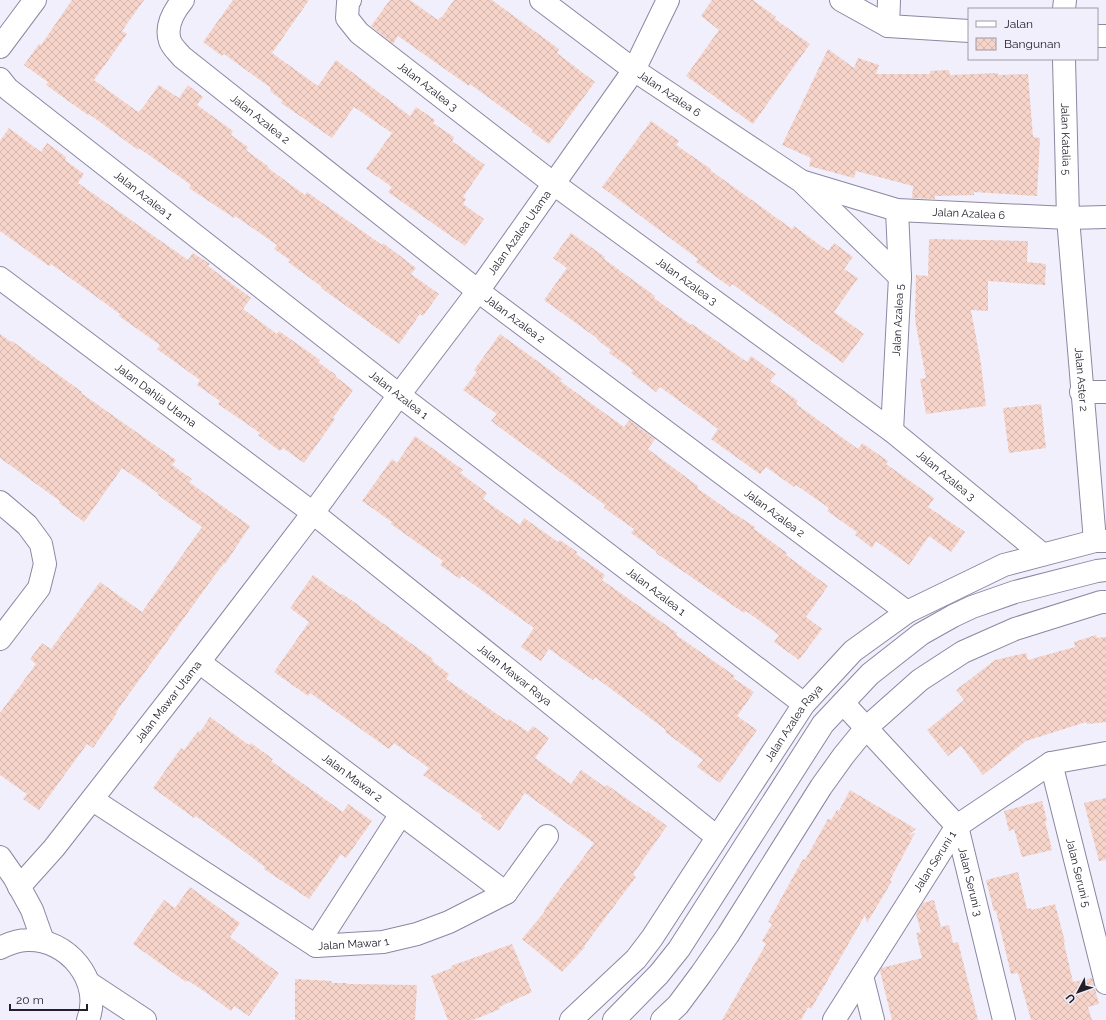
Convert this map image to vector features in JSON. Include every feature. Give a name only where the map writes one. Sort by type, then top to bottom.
[{"type":"street","points":[[0,47],[35,0]]},
{"type":"street","name":"Jalan Azalea 2","points":[[183,0],[175,10],[168,27],[170,43],[182,57],[478,291],[907,612]]},
{"type":"street","name":"Jalan Azalea 3","points":[[350,0],[348,3],[347,18],[359,33],[554,184],[892,431],[1042,554]]},
{"type":"street","name":"Jalan Azalea 6","points":[[541,0],[634,70],[801,181],[900,277]]},
{"type":"street","name":"Jalan Azalea Utama","points":[[313,513],[399,395],[478,291],[634,70],[668,0]]},
{"type":"street","points":[[841,0],[888,26],[968,31]]},
{"type":"street","points":[[888,26],[889,0]]},
{"type":"street","name":"Jalan Katalia 5","points":[[1064,60],[1068,218]]},
{"type":"street","name":"Jalan Azalea 1","points":[[0,79],[8,89],[399,395],[804,704]]},
{"type":"street","name":"Jalan Azalea 6","points":[[801,181],[897,210],[1068,218],[1106,217]]},
{"type":"street","name":"Jalan Azalea 5","points":[[892,431],[900,277],[897,210]]},
{"type":"street","name":"Jalan Aster 2","points":[[1068,218],[1081,392],[1100,541]]},
{"type":"street","name":"Jalan Dahlia Utama","points":[[0,278],[313,513]]},
{"type":"street","points":[[1081,392],[1106,392]]},
{"type":"street","points":[[0,502],[27,525],[41,544],[45,564],[39,588],[0,639]]},
{"type":"street","name":"Jalan Mawar Utama","points":[[20,887],[93,800],[313,513]]},
{"type":"street","name":"Jalan Mawar Raya","points":[[313,513],[717,836]]},
{"type":"street","name":"Jalan Azalea Raya","points":[[571,1020],[636,959],[652,938],[804,704],[853,651],[907,612],[1004,565],[1042,554],[1100,541]]},
{"type":"street","points":[[614,1020],[660,974],[679,949],[823,724],[870,674],[921,634],[972,607],[1014,592],[1102,571],[1104,602],[1015,628],[963,652],[920,680],[866,728],[821,787],[728,935],[705,968],[678,1005],[662,1020]]},
{"type":"street","name":"Jalan Mawar 2","points":[[199,662],[506,893]]},
{"type":"street","name":"Jalan Seruni 3","points":[[843,703],[957,826],[1004,1020]]},
{"type":"street","name":"Jalan Seruni 1","points":[[834,1020],[957,826],[1051,762],[1106,752]]},
{"type":"street","name":"Jalan Seruni 5","points":[[1051,762],[1106,983]]},
{"type":"street","name":"Jalan Mawar 1","points":[[93,800],[316,946],[383,942],[417,934],[449,922],[506,893],[547,836]]},
{"type":"street","points":[[316,946],[400,814]]},
{"type":"street","points":[[0,857],[20,887],[32,910],[43,941]]},
{"type":"street","points":[[0,948],[12,942],[27,940],[43,941],[58,947],[71,956],[82,968],[89,983],[91,1000],[88,1020]]},
{"type":"street","points":[[862,976],[873,1020]]},
{"type":"street","points":[[89,983],[145,1020]]},
{"type":"building","points":[[72,0],[144,0],[122,31],[127,34],[94,80],[138,112],[159,85],[179,98],[188,85],[203,97],[197,105],[233,131],[231,135],[248,147],[246,150],[269,167],[268,168],[305,195],[307,192],[382,245],[383,243],[416,268],[411,274],[439,294],[423,316],[420,314],[399,344],[321,288],[322,287],[288,262],[290,260],[274,249],[277,245],[235,216],[234,218],[189,188],[191,185],[139,148],[138,150],[46,85],[48,82],[24,65],[39,44],[41,45]]},
{"type":"building","points":[[233,0],[309,0],[272,53],[318,86],[336,60],[410,116],[416,107],[435,120],[433,123],[454,137],[452,141],[485,165],[463,197],[466,199],[463,204],[484,219],[465,246],[388,192],[392,187],[366,169],[392,133],[354,107],[332,138],[281,103],[283,101],[270,91],[271,88],[224,54],[222,56],[203,42]]},
{"type":"building","points":[[390,0],[410,0],[438,20],[454,0],[492,0],[559,49],[557,53],[595,82],[549,144],[532,132],[533,130],[470,84],[469,86],[398,36],[393,44],[371,26]]},
{"type":"building","points":[[712,0],[753,0],[776,17],[775,19],[810,44],[753,124],[686,76],[719,30],[701,16]]},
{"type":"building","points":[[828,49],[854,68],[858,58],[879,65],[876,74],[930,74],[930,71],[949,70],[950,75],[998,73],[998,75],[1028,74],[1033,137],[1040,138],[1037,196],[974,192],[974,195],[935,196],[935,199],[912,198],[913,186],[856,171],[854,178],[809,166],[811,158],[782,145]]},
{"type":"building","points":[[651,121],[679,141],[676,145],[792,229],[794,226],[828,251],[834,243],[853,257],[844,269],[858,278],[834,312],[864,334],[843,363],[732,284],[730,287],[696,262],[698,259],[602,187]]},
{"type":"building","points":[[9,128],[41,152],[47,143],[66,157],[65,160],[84,174],[78,183],[188,260],[193,253],[210,264],[208,266],[251,298],[243,309],[277,334],[279,331],[320,360],[318,362],[353,390],[333,418],[335,419],[304,463],[283,448],[280,451],[258,435],[260,433],[218,404],[220,401],[197,385],[200,380],[157,349],[160,345],[119,316],[120,314],[51,264],[49,266],[0,231],[0,141]]},
{"type":"building","points":[[571,233],[605,257],[604,259],[655,296],[654,298],[691,325],[692,324],[747,362],[751,356],[776,374],[770,381],[798,401],[796,404],[858,449],[862,443],[888,461],[886,464],[934,498],[928,507],[965,532],[951,552],[929,536],[909,565],[876,541],[872,548],[855,535],[857,532],[827,511],[829,508],[796,485],[794,487],[766,467],[760,474],[711,439],[718,429],[660,387],[656,392],[631,373],[633,370],[609,353],[611,350],[597,340],[598,339],[544,300],[567,268],[553,258]]},
{"type":"building","points":[[929,239],[1028,241],[1027,262],[1046,264],[1045,285],[988,281],[988,311],[971,310],[981,364],[986,406],[926,414],[920,379],[926,378],[915,320],[916,275],[928,276]]},
{"type":"building","points":[[0,334],[11,342],[12,341],[82,392],[81,393],[176,460],[172,465],[192,479],[189,482],[250,526],[225,564],[224,563],[215,575],[116,712],[117,713],[93,748],[87,744],[39,810],[23,799],[27,794],[0,775],[0,713],[36,664],[30,659],[42,643],[51,649],[100,582],[142,612],[202,527],[158,495],[158,493],[122,468],[84,522],[59,503],[60,501],[0,458]]},
{"type":"building","points":[[500,334],[562,379],[560,381],[624,427],[629,420],[655,439],[648,449],[698,486],[697,488],[735,515],[755,527],[754,529],[787,553],[786,555],[828,586],[806,617],[822,629],[799,660],[774,642],[779,635],[746,611],[744,613],[656,553],[657,552],[631,533],[634,529],[604,508],[605,505],[491,421],[497,414],[463,390],[477,372],[474,370]]},
{"type":"building","points":[[1041,404],[1046,448],[1009,453],[1003,408]]},
{"type":"building","points":[[415,436],[463,470],[460,473],[487,493],[483,499],[520,525],[524,518],[558,542],[560,540],[577,552],[576,554],[605,575],[602,580],[677,633],[676,635],[735,676],[733,678],[754,692],[737,716],[757,730],[720,783],[697,767],[703,760],[665,732],[666,730],[595,677],[593,680],[549,649],[541,661],[521,647],[534,628],[462,576],[460,579],[440,565],[443,561],[391,524],[392,522],[362,501],[392,459],[397,463]]},
{"type":"building","points":[[313,575],[341,595],[342,594],[360,606],[433,659],[432,661],[449,674],[446,679],[507,721],[509,719],[528,732],[533,726],[549,738],[535,758],[571,784],[581,770],[605,787],[607,785],[646,812],[647,811],[667,826],[633,874],[636,877],[584,946],[585,947],[562,972],[522,939],[545,911],[544,910],[594,843],[525,793],[499,831],[481,818],[483,816],[423,775],[429,768],[394,743],[389,749],[310,693],[308,696],[274,672],[309,622],[290,608]]},
{"type":"building","points":[[1096,635],[1097,638],[1106,637],[1106,722],[1087,724],[1086,722],[1026,741],[983,775],[961,746],[948,756],[927,730],[964,700],[956,690],[995,660],[1026,653],[1028,660],[1075,647],[1074,642]]},
{"type":"building","points":[[210,717],[249,745],[251,743],[273,759],[271,761],[343,812],[348,804],[372,821],[346,858],[341,854],[309,899],[264,869],[265,867],[196,816],[194,818],[153,788],[181,748],[184,750],[198,731],[200,732]]},
{"type":"building","points":[[850,790],[916,829],[908,835],[915,833],[890,880],[892,881],[867,923],[865,915],[811,1009],[808,1007],[801,1020],[722,1020],[766,944],[762,941],[772,924],[768,922],[803,859],[805,860],[828,819],[831,820],[837,810],[839,811]]},
{"type":"building","points":[[1106,798],[1106,860],[1099,861],[1084,803]]},
{"type":"building","points":[[1042,801],[1052,850],[1022,857],[1014,829],[1009,831],[1004,811]]},
{"type":"building","points":[[1018,872],[1027,909],[1031,908],[1032,910],[1055,904],[1073,982],[1092,978],[1099,1004],[1088,1007],[1092,1020],[1031,1020],[1018,973],[1011,974],[996,911],[994,911],[986,880]]},
{"type":"building","points":[[190,887],[240,923],[230,937],[279,973],[249,1016],[234,1006],[231,1011],[201,989],[187,980],[186,982],[133,944],[164,900],[175,908]]},
{"type":"building","points":[[934,900],[941,927],[949,925],[953,943],[958,942],[978,1020],[892,1020],[880,971],[881,968],[922,958],[916,933],[921,932],[916,914],[923,903]]},
{"type":"building","points":[[512,944],[532,992],[499,1007],[500,1009],[473,1020],[448,1020],[431,976],[452,968],[451,966]]},
{"type":"building","points":[[295,979],[332,981],[332,983],[347,984],[417,985],[415,1020],[295,1020]]}]
